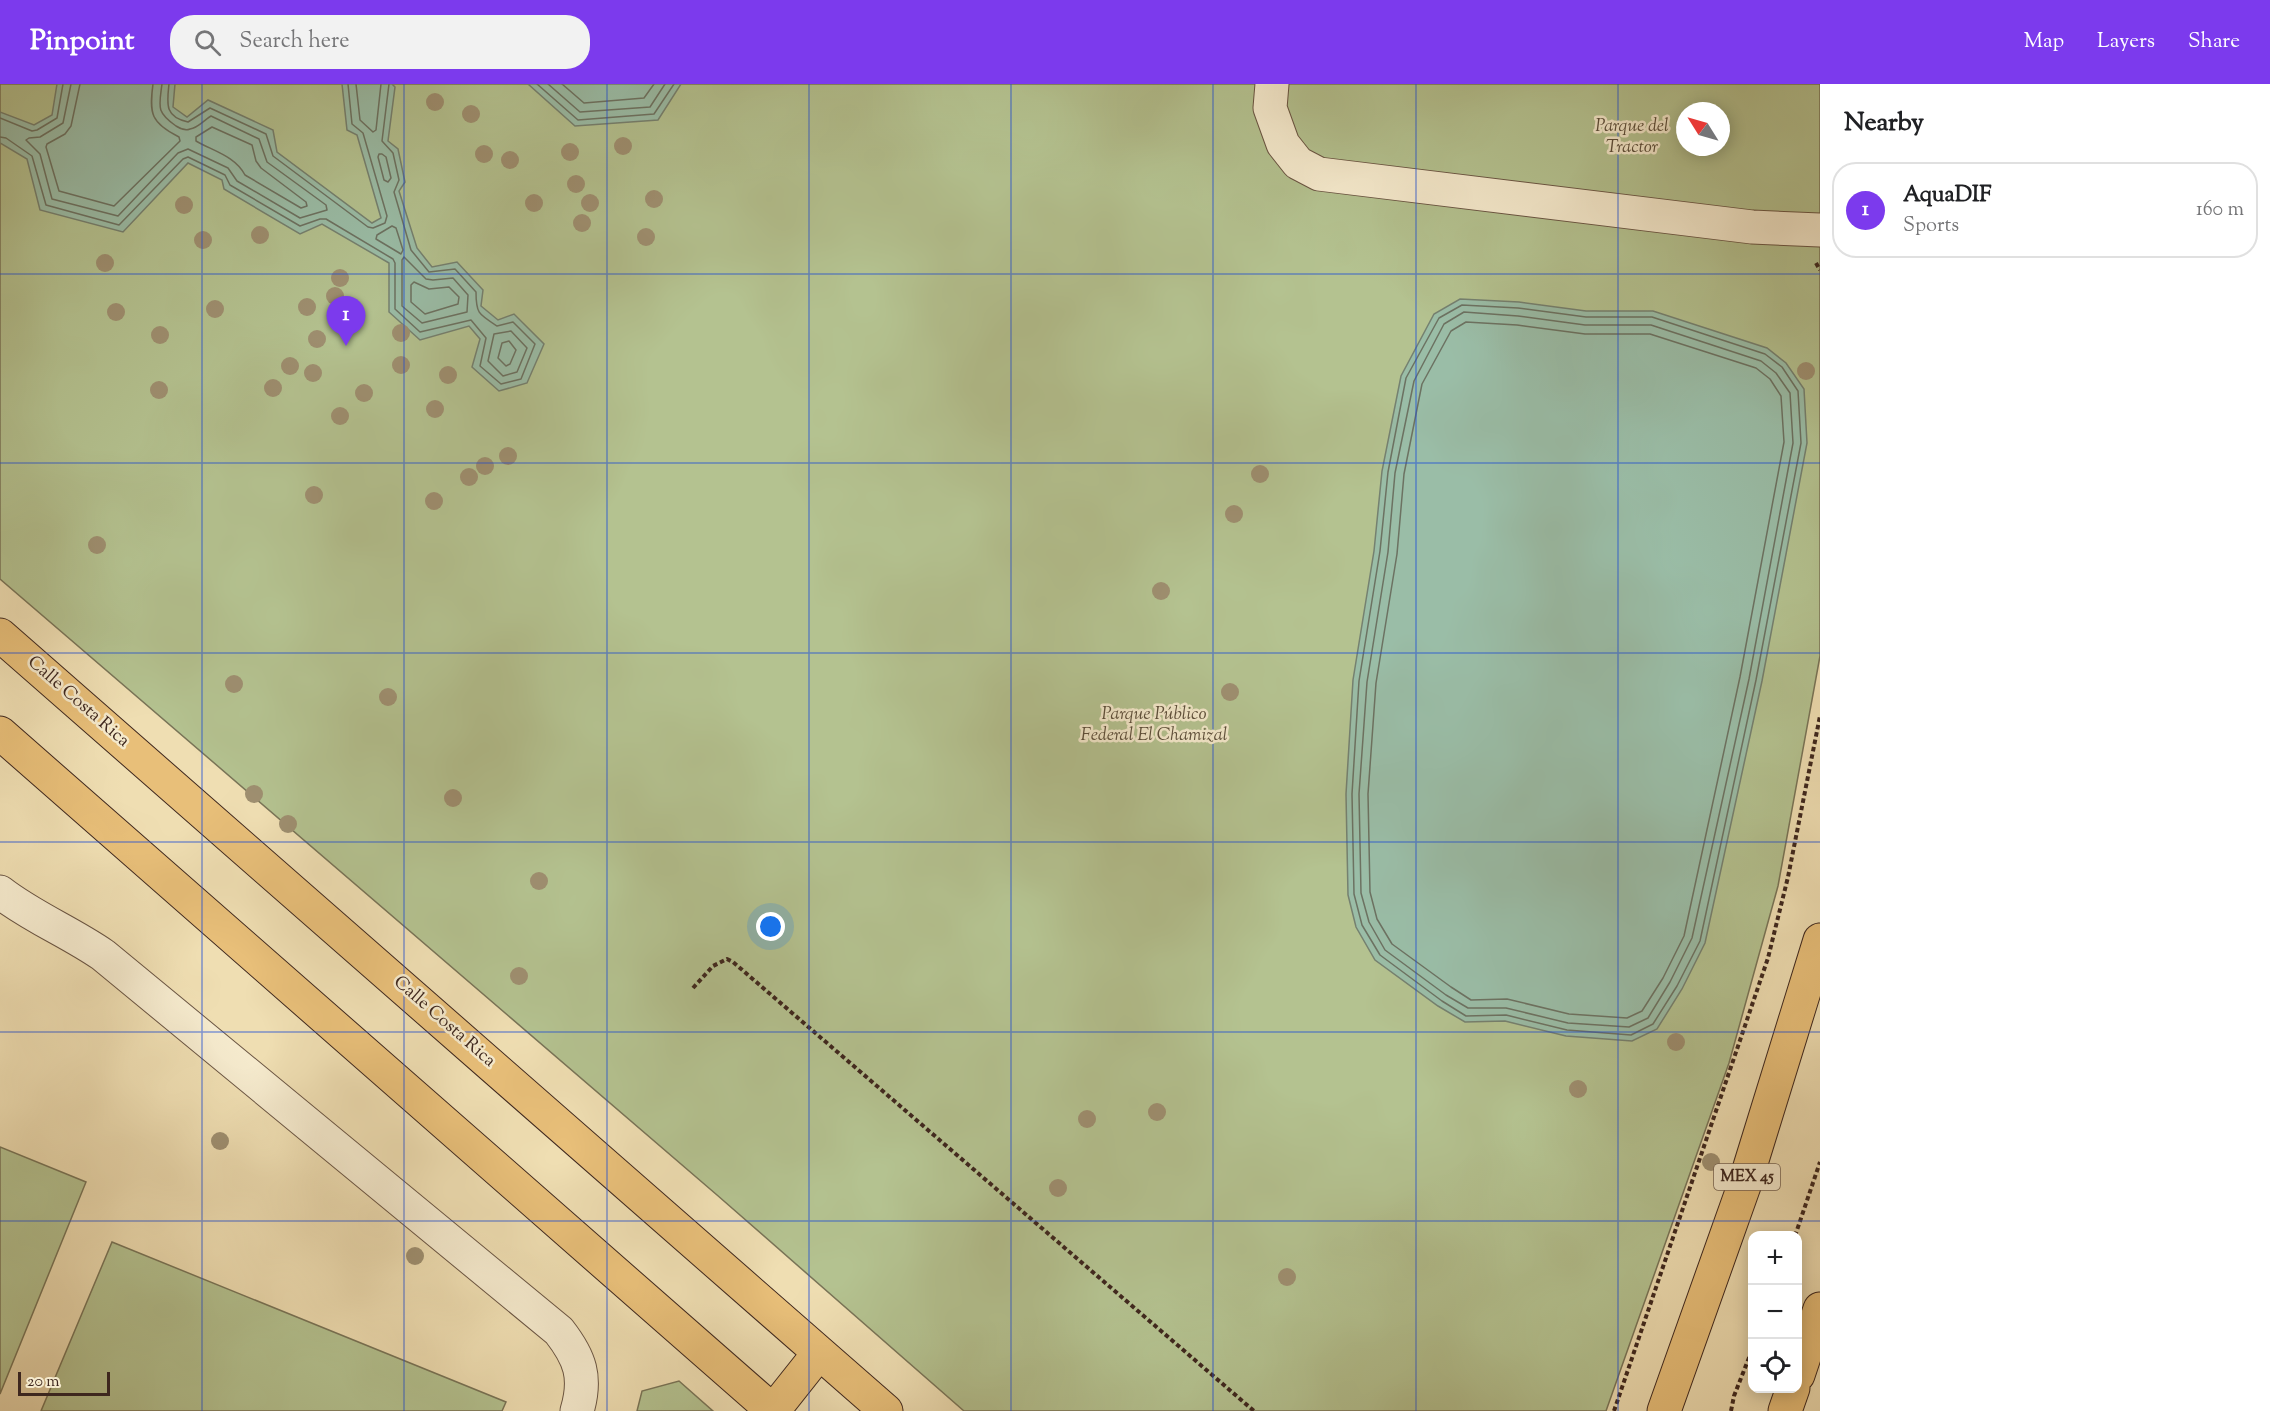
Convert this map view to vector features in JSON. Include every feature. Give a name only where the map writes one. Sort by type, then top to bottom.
[{"type":"main road","name":"Calle Costa Rica","points":[[0,635],[886,1411]]},
{"type":"main road","points":[[0,734],[773,1411],[819,1353]]},
{"type":"main road","name":"MEX 45","points":[[1664,1411],[1744,1186],[1820,940]]},
{"type":"main road","points":[[1802,1361],[1820,1309]]},
{"type":"main road","points":[[1785,1411],[1792,1393]]},
{"type":"lane","points":[[1267,92],[1283,144],[1298,163],[1319,174],[1752,226],[1820,230]]},
{"type":"lane","points":[[0,892],[79,938],[103,955],[559,1330],[573,1349],[582,1373],[582,1392],[577,1411]]},
{"type":"path","points":[[1614,1411],[1768,958],[1788,877],[1820,716]]},
{"type":"path","points":[[693,988],[713,966],[727,959],[733,962],[1254,1411]]},
{"type":"path","points":[[1797,1231],[1820,1162]]},
{"type":"path","points":[[1731,1411],[1734,1396],[1748,1360]]},
{"type":"green space","name":"Parque Público Federal El Chamizal","points":[[0,84],[1820,84],[1820,656],[1778,886],[1729,1063],[1606,1411],[964,1411],[717,1195],[0,579]]},
{"type":"green space","points":[[0,1147],[86,1182],[0,1394]]},
{"type":"green space","points":[[112,1242],[506,1402],[502,1411],[41,1411]]},
{"type":"green space","points":[[679,1381],[713,1411],[637,1411],[642,1391]]},
{"type":"water","points":[[57,84],[175,84],[173,107],[187,117],[208,100],[273,130],[277,152],[372,223],[381,218],[357,135],[347,130],[342,84],[392,84],[395,87],[388,141],[398,149],[405,182],[399,191],[417,248],[432,267],[457,262],[483,290],[481,306],[498,320],[514,314],[544,344],[527,383],[499,391],[472,367],[480,339],[469,326],[420,340],[389,312],[389,263],[322,224],[300,234],[224,189],[222,180],[188,163],[123,232],[40,210],[27,159],[0,143],[0,112],[34,125],[52,115]]},
{"type":"water","points":[[528,84],[681,84],[658,120],[575,126]]},
{"type":"water","points":[[1460,299],[1519,302],[1586,311],[1653,311],[1767,348],[1786,363],[1804,389],[1807,443],[1762,681],[1705,943],[1682,989],[1657,1029],[1632,1041],[1566,1036],[1505,1021],[1465,1022],[1438,1006],[1375,960],[1356,927],[1348,895],[1346,794],[1353,680],[1374,551],[1382,471],[1401,376],[1434,314]]},
{"type":"place","name":"AquaDIF","points":[[346,346]]},
{"type":"park label","name":"Parque del Tractor","points":[[1632,137]]}]
